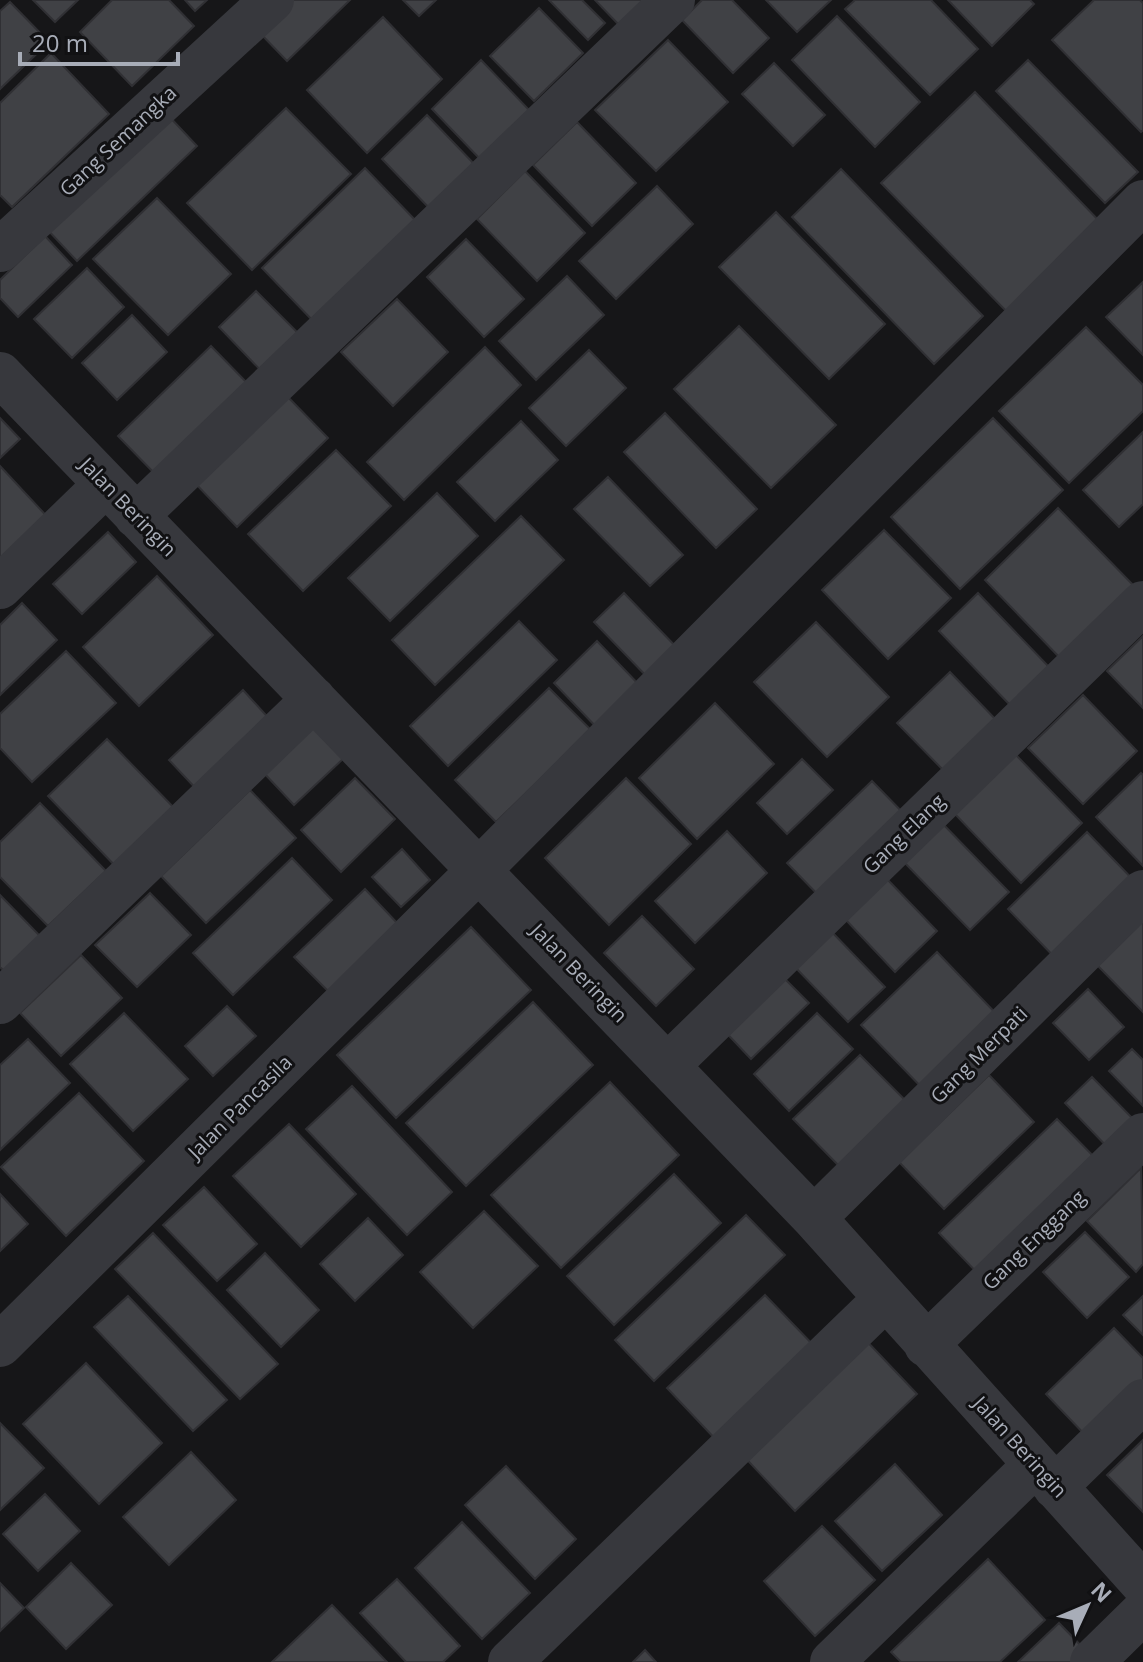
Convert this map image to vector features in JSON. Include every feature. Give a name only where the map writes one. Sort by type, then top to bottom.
[{"type":"street","name":"Gang Semangka","points":[[0,250],[272,0]]},
{"type":"street","points":[[136,516],[673,0]]},
{"type":"street","name":"Jalan Pancasila","points":[[0,1345],[480,869],[1143,202]]},
{"type":"street","name":"Jalan Beringin","points":[[0,374],[814,1218],[1045,1476],[1137,1564]]},
{"type":"street","points":[[0,587],[106,484]]},
{"type":"street","name":"Gang Elang","points":[[667,1066],[1143,603]]},
{"type":"street","points":[[0,1002],[314,699]]},
{"type":"street","name":"Gang Merpati","points":[[814,1218],[1143,892]]},
{"type":"street","name":"Gang Enggang","points":[[926,1345],[1143,1135]]},
{"type":"street","points":[[510,1662],[885,1299]]},
{"type":"street","points":[[832,1662],[1045,1476],[1143,1401]]},
{"type":"street","points":[[1092,1662],[1143,1612]]},
{"type":"building","points":[[33,0],[78,0],[55,22]]},
{"type":"building","points":[[112,0],[169,0],[194,26],[132,86],[80,32]]},
{"type":"building","points":[[185,0],[207,0],[195,11]]},
{"type":"building","points":[[286,0],[350,0],[287,61],[256,29]]},
{"type":"building","points":[[403,0],[436,0],[419,16]]},
{"type":"building","points":[[549,0],[582,0],[605,23],[588,40]]},
{"type":"building","points":[[595,0],[647,0],[620,26]]},
{"type":"building","points":[[702,0],[732,0],[769,38],[733,73],[682,20]]},
{"type":"building","points":[[766,0],[831,0],[797,32]]},
{"type":"building","points":[[855,0],[931,0],[978,49],[930,95],[845,9]]},
{"type":"building","points":[[948,0],[1030,0],[1034,4],[992,46]]},
{"type":"building","points":[[1094,0],[1140,0],[1143,3],[1141,132],[1052,40]]},
{"type":"building","points":[[10,2],[49,42],[0,89],[0,11]]},
{"type":"building","points":[[539,8],[583,53],[534,101],[490,56]]},
{"type":"building","points":[[837,16],[920,102],[875,147],[792,60]]},
{"type":"building","points":[[383,17],[442,79],[367,153],[307,90]]},
{"type":"building","points":[[668,40],[728,102],[656,171],[595,110]]},
{"type":"building","points":[[51,53],[109,114],[12,207],[0,195],[0,103]]},
{"type":"building","points":[[481,60],[531,112],[481,160],[432,109]]},
{"type":"building","points":[[1028,60],[1138,172],[1105,203],[996,91]]},
{"type":"building","points":[[774,63],[825,115],[793,146],[742,94]]},
{"type":"building","points":[[975,92],[1104,226],[1011,316],[881,183]]},
{"type":"building","points":[[286,108],[351,174],[252,270],[187,203]]},
{"type":"building","points":[[164,111],[197,146],[77,261],[44,226]]},
{"type":"building","points":[[427,115],[478,168],[433,212],[382,159]]},
{"type":"building","points":[[577,122],[636,183],[592,226],[533,165]]},
{"type":"building","points":[[365,168],[418,223],[315,323],[262,268]]},
{"type":"building","points":[[841,169],[983,316],[934,364],[792,217]]},
{"type":"building","points":[[525,171],[585,233],[537,281],[477,219]]},
{"type":"building","points":[[657,186],[693,224],[616,299],[579,261]]},
{"type":"building","points":[[157,198],[231,274],[168,335],[93,259]]},
{"type":"building","points":[[776,212],[885,324],[829,379],[719,267]]},
{"type":"building","points":[[45,236],[72,265],[18,317],[0,298],[0,280]]},
{"type":"building","points":[[466,239],[524,299],[484,337],[427,277]]},
{"type":"building","points":[[87,268],[124,307],[72,358],[34,319]]},
{"type":"building","points":[[567,276],[604,315],[536,380],[499,341]]},
{"type":"building","points":[[1143,282],[1143,355],[1106,317]]},
{"type":"building","points":[[256,291],[306,341],[268,378],[219,327]]},
{"type":"building","points":[[397,299],[448,352],[393,406],[341,352]]},
{"type":"building","points":[[132,315],[167,352],[117,400],[82,363]]},
{"type":"building","points":[[739,326],[836,425],[771,488],[674,389]]},
{"type":"building","points":[[1086,327],[1143,385],[1143,411],[1069,483],[999,411]]},
{"type":"building","points":[[211,346],[252,388],[159,478],[118,436]]},
{"type":"building","points":[[485,347],[521,385],[404,500],[367,462]]},
{"type":"building","points":[[589,350],[626,388],[566,446],[529,408]]},
{"type":"building","points":[[284,393],[328,438],[237,527],[193,481]]},
{"type":"building","points":[[665,413],[757,509],[716,548],[624,452]]},
{"type":"building","points":[[0,418],[20,439],[0,458]]},
{"type":"building","points":[[993,418],[1063,490],[960,589],[891,517]]},
{"type":"building","points":[[521,421],[558,460],[495,521],[457,482]]},
{"type":"building","points":[[1143,432],[1143,504],[1119,527],[1083,490]]},
{"type":"building","points":[[336,450],[391,506],[303,591],[248,534]]},
{"type":"building","points":[[0,466],[54,524],[0,576]]},
{"type":"building","points":[[608,477],[683,555],[650,586],[574,509]]},
{"type":"building","points":[[437,493],[478,536],[390,621],[348,578]]},
{"type":"building","points":[[1058,508],[1136,588],[1062,660],[985,580]]},
{"type":"building","points":[[521,516],[564,560],[435,685],[392,640]]},
{"type":"building","points":[[884,530],[951,598],[888,659],[822,590]]},
{"type":"building","points":[[108,532],[136,562],[82,614],[53,584]]},
{"type":"building","points":[[157,576],[213,635],[139,706],[83,647]]},
{"type":"building","points":[[624,593],[683,654],[653,683],[594,622]]},
{"type":"building","points":[[978,593],[1049,667],[1010,705],[939,631]]},
{"type":"building","points":[[22,603],[57,640],[0,695],[0,625]]},
{"type":"building","points":[[519,621],[557,660],[448,766],[410,726]]},
{"type":"building","points":[[816,622],[889,697],[827,757],[754,682]]},
{"type":"building","points":[[1143,636],[1143,708],[1107,671]]},
{"type":"building","points":[[597,641],[645,691],[602,733],[554,683]]},
{"type":"building","points":[[66,651],[116,703],[32,782],[0,748],[0,714]]},
{"type":"building","points":[[950,672],[999,723],[947,774],[897,723]]},
{"type":"building","points":[[549,688],[591,730],[496,822],[455,780]]},
{"type":"building","points":[[243,690],[274,724],[201,794],[169,760]]},
{"type":"building","points":[[1083,695],[1137,751],[1083,804],[1028,748]]},
{"type":"building","points":[[715,703],[774,764],[697,839],[639,778]]},
{"type":"building","points":[[312,724],[344,758],[294,805],[262,771]]},
{"type":"building","points":[[107,739],[181,815],[121,872],[48,796]]},
{"type":"building","points":[[1015,754],[1082,823],[1021,883],[954,813]]},
{"type":"building","points":[[802,759],[833,790],[787,834],[757,803]]},
{"type":"building","points":[[1141,773],[1143,775],[1143,866],[1096,817]]},
{"type":"building","points":[[355,778],[395,819],[341,872],[301,830]]},
{"type":"building","points":[[626,778],[691,844],[609,925],[545,858]]},
{"type":"building","points":[[872,781],[912,822],[827,904],[787,863]]},
{"type":"building","points":[[250,790],[296,838],[206,923],[161,876]]},
{"type":"building","points":[[40,803],[106,871],[48,926],[0,877],[0,842]]},
{"type":"building","points":[[940,821],[1009,892],[970,930],[901,859]]},
{"type":"building","points":[[727,831],[767,873],[695,943],[655,901]]},
{"type":"building","points":[[1087,832],[1143,890],[1064,967],[1008,909]]},
{"type":"building","points":[[402,849],[430,880],[401,907],[372,877]]},
{"type":"building","points":[[292,858],[332,900],[233,995],[193,953]]},
{"type":"building","points":[[887,879],[937,931],[895,972],[845,919]]},
{"type":"building","points":[[365,889],[399,925],[329,992],[294,957]]},
{"type":"building","points":[[150,893],[191,935],[137,987],[95,945]]},
{"type":"building","points":[[0,895],[40,936],[4,971],[0,967]]},
{"type":"building","points":[[642,916],[694,969],[656,1006],[604,953]]},
{"type":"building","points":[[1143,921],[1143,1012],[1097,965]]},
{"type":"building","points":[[471,927],[531,990],[396,1118],[337,1055]]},
{"type":"building","points":[[828,928],[885,987],[848,1022],[791,963]]},
{"type":"building","points":[[937,952],[1006,1024],[931,1097],[861,1025]]},
{"type":"building","points":[[81,955],[122,998],[61,1056],[20,1013]]},
{"type":"building","points":[[773,967],[809,1003],[751,1059],[716,1022]]},
{"type":"building","points":[[1088,989],[1124,1027],[1089,1060],[1053,1023]]},
{"type":"building","points":[[533,1002],[593,1065],[466,1186],[406,1123]]},
{"type":"building","points":[[227,1006],[256,1036],[213,1076],[185,1046]]},
{"type":"building","points":[[124,1013],[188,1079],[133,1131],[70,1064]]},
{"type":"building","points":[[817,1013],[853,1049],[789,1111],[754,1074]]},
{"type":"building","points":[[28,1039],[70,1083],[0,1150],[0,1065]]},
{"type":"building","points":[[1132,1049],[1143,1060],[1143,1106],[1109,1071]]},
{"type":"building","points":[[860,1055],[908,1103],[841,1168],[793,1119]]},
{"type":"building","points":[[989,1075],[1034,1122],[944,1209],[899,1162]]},
{"type":"building","points":[[1092,1077],[1140,1126],[1113,1153],[1065,1103]]},
{"type":"building","points":[[610,1082],[679,1155],[561,1268],[491,1195]]},
{"type":"building","points":[[352,1086],[452,1192],[407,1235],[306,1129]]},
{"type":"building","points":[[79,1093],[144,1161],[66,1236],[1,1167]]},
{"type":"building","points":[[1057,1119],[1104,1167],[986,1282],[939,1233]]},
{"type":"building","points":[[289,1124],[356,1194],[301,1247],[233,1176]]},
{"type":"building","points":[[1141,1168],[1143,1264],[1136,1272],[1087,1221]]},
{"type":"building","points":[[674,1174],[721,1223],[614,1325],[567,1276]]},
{"type":"building","points":[[204,1187],[257,1244],[217,1281],[163,1225]]},
{"type":"building","points":[[0,1194],[28,1224],[0,1251]]},
{"type":"building","points":[[484,1211],[538,1266],[473,1328],[420,1272]]},
{"type":"building","points":[[746,1215],[785,1255],[654,1381],[615,1340]]},
{"type":"building","points":[[368,1218],[403,1255],[355,1301],[320,1264]]},
{"type":"building","points":[[1085,1232],[1129,1277],[1087,1318],[1043,1272]]},
{"type":"building","points":[[153,1233],[278,1364],[240,1399],[115,1269]]},
{"type":"building","points":[[265,1253],[319,1310],[281,1347],[227,1290]]},
{"type":"building","points":[[765,1295],[818,1350],[720,1444],[667,1388]]},
{"type":"building","points":[[128,1296],[227,1400],[193,1431],[94,1327]]},
{"type":"building","points":[[1143,1296],[1143,1335],[1123,1315]]},
{"type":"building","points":[[1114,1328],[1143,1358],[1143,1385],[1088,1438],[1046,1394]]},
{"type":"building","points":[[859,1333],[917,1394],[795,1511],[737,1449]]},
{"type":"building","points":[[86,1363],[162,1443],[99,1504],[23,1424]]},
{"type":"building","points":[[0,1423],[44,1468],[0,1510]]},
{"type":"building","points":[[1143,1440],[1143,1512],[1107,1475]]},
{"type":"building","points":[[191,1452],[236,1500],[169,1565],[123,1517]]},
{"type":"building","points":[[895,1464],[942,1515],[882,1571],[835,1521]]},
{"type":"building","points":[[506,1466],[576,1539],[535,1579],[465,1505]]},
{"type":"building","points":[[45,1494],[80,1531],[38,1571],[3,1534]]},
{"type":"building","points":[[462,1522],[530,1593],[482,1639],[415,1568]]},
{"type":"building","points":[[822,1526],[875,1580],[815,1636],[764,1581]]},
{"type":"building","points":[[988,1559],[1045,1620],[1000,1662],[901,1662],[891,1652]]},
{"type":"building","points":[[71,1563],[112,1605],[66,1649],[26,1607]]},
{"type":"building","points":[[397,1579],[460,1646],[443,1662],[406,1662],[360,1613]]},
{"type":"building","points":[[0,1583],[24,1608],[0,1631]]},
{"type":"building","points":[[332,1605],[387,1662],[272,1662]]},
{"type":"building","points":[[1059,1623],[1090,1655],[1082,1662],[1018,1662]]},
{"type":"building","points":[[645,1650],[656,1662],[633,1662]]}]
